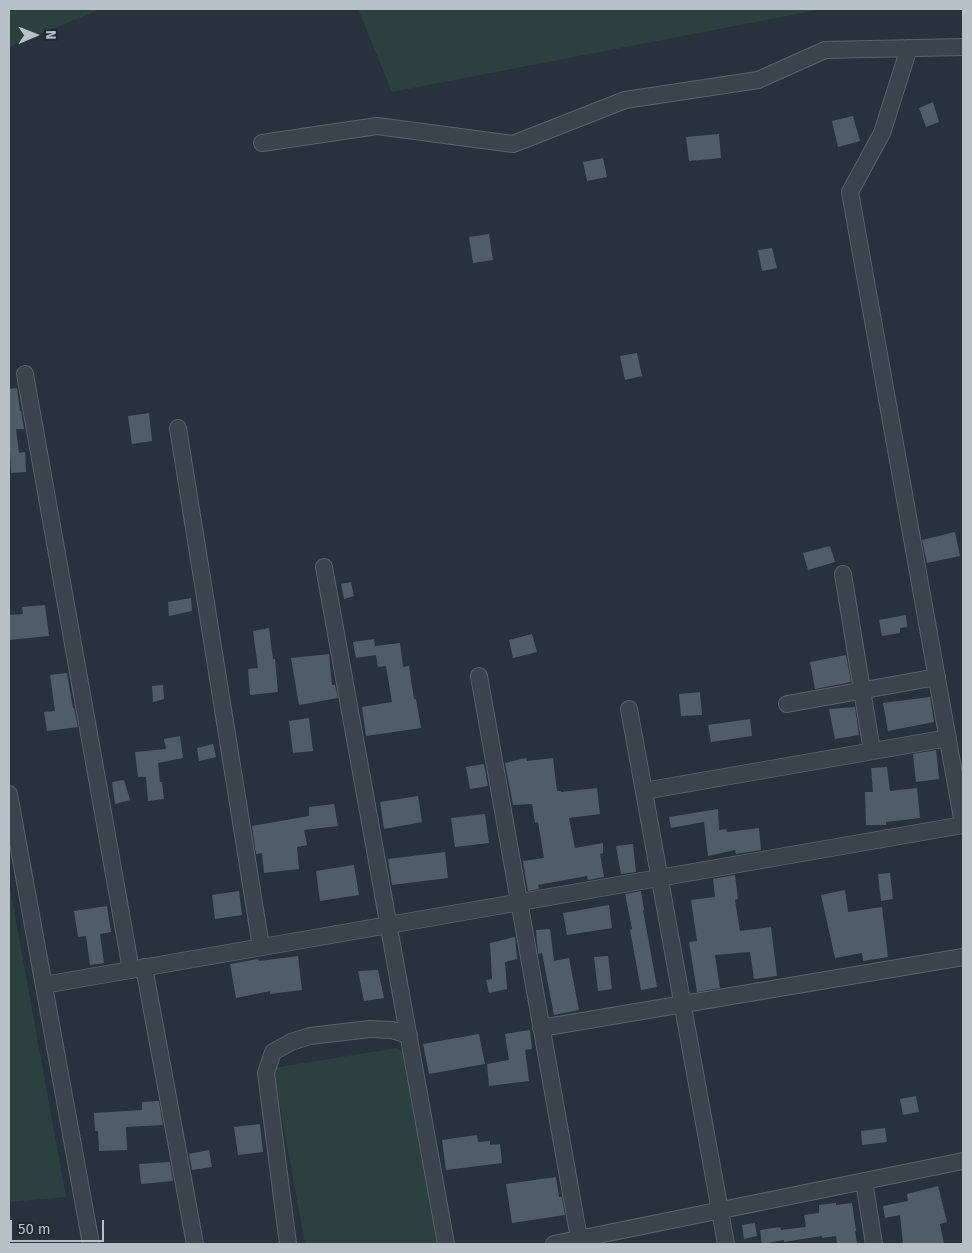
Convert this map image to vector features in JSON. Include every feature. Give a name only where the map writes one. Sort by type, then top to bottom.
[{"type":"street","points":[[262,143],[377,126],[513,144],[625,100],[758,80],[825,50],[963,47]]},
{"type":"street","points":[[44,985],[963,825],[850,192],[882,133],[909,48]]},
{"type":"street","points":[[25,374],[138,969],[195,1244]]},
{"type":"street","points":[[178,428],[261,947]]},
{"type":"street","points":[[324,567],[446,1244]]},
{"type":"street","points":[[843,574],[872,751]]},
{"type":"street","points":[[479,676],[579,1242]]},
{"type":"street","points":[[787,704],[937,677]]},
{"type":"street","points":[[630,709],[726,1244]]},
{"type":"street","points":[[644,791],[948,738]]},
{"type":"street","points":[[9,794],[91,1244]]},
{"type":"street","points":[[541,1028],[963,957]]},
{"type":"street","points":[[288,1244],[266,1073],[273,1052],[291,1042],[310,1036],[370,1029],[392,1030],[408,1035]]},
{"type":"street","points":[[554,1244],[579,1242],[719,1210],[963,1162]]},
{"type":"street","points":[[864,1181],[874,1244]]},
{"type":"green space","points":[[9,9],[101,9],[9,47]]},
{"type":"green space","points":[[358,9],[823,9],[392,92]]},
{"type":"green space","points":[[9,882],[66,1197],[9,1202]]},
{"type":"green space","points":[[397,1048],[406,1055],[438,1243],[305,1244],[273,1068]]},
{"type":"building","points":[[933,102],[939,122],[926,127],[919,108]]},
{"type":"building","points":[[853,116],[860,141],[838,147],[832,121]]},
{"type":"building","points":[[719,134],[721,158],[689,161],[686,137]]},
{"type":"building","points":[[603,158],[607,177],[587,181],[583,162]]},
{"type":"building","points":[[489,234],[493,260],[473,263],[469,237]]},
{"type":"building","points":[[772,248],[777,268],[762,271],[758,250]]},
{"type":"building","points":[[637,353],[642,376],[625,380],[620,356]]},
{"type":"building","points":[[17,388],[24,429],[16,429],[19,453],[25,452],[26,472],[11,473],[9,389]]},
{"type":"building","points":[[149,413],[152,441],[132,444],[128,416]]},
{"type":"building","points":[[955,532],[960,556],[927,563],[922,540]]},
{"type":"building","points":[[830,546],[835,562],[808,570],[803,553]]},
{"type":"building","points":[[351,582],[354,596],[344,599],[341,584]]},
{"type":"building","points":[[191,598],[192,611],[169,616],[168,602]]},
{"type":"building","points":[[45,605],[49,636],[9,640],[9,615],[23,614],[22,607]]},
{"type":"building","points":[[906,615],[907,627],[900,628],[900,633],[882,636],[879,620]]},
{"type":"building","points":[[269,628],[273,659],[275,659],[278,692],[250,695],[248,669],[258,668],[253,631]]},
{"type":"building","points":[[532,634],[537,652],[513,658],[509,640]]},
{"type":"building","points":[[374,639],[375,646],[400,643],[403,667],[409,666],[421,728],[366,736],[362,707],[392,702],[386,666],[378,667],[376,655],[356,658],[353,642]]},
{"type":"building","points":[[329,654],[332,685],[335,685],[338,698],[299,705],[291,658]]},
{"type":"building","points":[[846,655],[851,682],[815,689],[810,662]]},
{"type":"building","points":[[67,673],[78,727],[47,731],[44,712],[55,711],[50,675]]},
{"type":"building","points":[[163,685],[164,699],[153,702],[152,686]]},
{"type":"building","points":[[700,692],[702,715],[681,716],[679,694]]},
{"type":"building","points":[[930,697],[934,722],[888,731],[883,703]]},
{"type":"building","points":[[855,707],[859,735],[835,739],[829,709]]},
{"type":"building","points":[[309,718],[313,751],[293,753],[289,721]]},
{"type":"building","points":[[750,719],[752,736],[711,742],[708,725]]},
{"type":"building","points":[[180,736],[183,758],[158,763],[164,799],[148,801],[146,777],[138,777],[135,752],[166,749],[164,739]]},
{"type":"building","points":[[213,744],[216,757],[199,761],[197,748]]},
{"type":"building","points":[[936,750],[939,779],[916,782],[913,754]]},
{"type":"building","points":[[526,758],[527,761],[553,758],[557,791],[597,788],[600,814],[569,818],[575,848],[603,843],[603,853],[600,854],[604,877],[588,880],[587,876],[538,885],[539,889],[528,891],[523,861],[544,858],[538,822],[535,823],[532,804],[513,805],[505,763]]},
{"type":"building","points":[[484,764],[488,786],[470,789],[466,767]]},
{"type":"building","points":[[887,767],[890,791],[917,788],[920,818],[886,822],[886,825],[866,825],[865,792],[873,792],[871,768]]},
{"type":"building","points":[[124,780],[130,800],[115,804],[112,782]]},
{"type":"building","points":[[418,796],[422,822],[384,829],[380,802]]},
{"type":"building","points":[[334,804],[338,826],[304,830],[307,845],[297,847],[299,869],[264,873],[262,853],[256,854],[252,826],[309,816],[309,807]]},
{"type":"building","points":[[718,809],[719,830],[726,829],[727,832],[759,828],[761,850],[736,854],[735,850],[708,856],[704,822],[671,828],[669,817]]},
{"type":"building","points":[[485,814],[489,843],[455,847],[451,818]]},
{"type":"building","points":[[633,844],[636,872],[621,874],[616,846]]},
{"type":"building","points":[[445,852],[448,878],[392,885],[388,859]]},
{"type":"building","points":[[354,865],[359,895],[320,901],[316,871]]},
{"type":"building","points":[[890,873],[893,899],[881,901],[878,874]]},
{"type":"building","points":[[735,875],[738,899],[735,900],[740,931],[771,927],[777,976],[754,979],[750,952],[715,955],[720,988],[697,992],[689,942],[697,941],[691,900],[715,897],[713,879]]},
{"type":"building","points":[[845,890],[848,912],[882,907],[888,957],[863,961],[862,953],[835,958],[821,895]]},
{"type":"building","points":[[239,891],[242,915],[215,919],[212,895]]},
{"type":"building","points":[[641,891],[657,987],[641,990],[625,894]]},
{"type":"building","points":[[609,905],[612,928],[567,935],[563,913]]},
{"type":"building","points":[[107,906],[111,932],[100,934],[104,963],[90,965],[86,936],[78,937],[74,911]]},
{"type":"building","points":[[550,929],[554,961],[569,958],[579,1010],[554,1015],[542,953],[538,954],[536,930]]},
{"type":"building","points":[[515,937],[517,959],[505,962],[507,989],[489,993],[486,980],[492,979],[490,943]]},
{"type":"building","points":[[298,956],[302,990],[270,994],[270,991],[236,998],[230,964],[258,959],[259,961]]},
{"type":"building","points":[[608,956],[612,989],[598,991],[594,957]]},
{"type":"building","points":[[378,970],[384,998],[364,1001],[358,971]]},
{"type":"building","points":[[530,1030],[532,1049],[525,1050],[529,1081],[489,1086],[487,1064],[509,1060],[505,1034]]},
{"type":"building","points":[[479,1034],[485,1064],[429,1074],[423,1044]]},
{"type":"building","points":[[916,1096],[919,1112],[903,1115],[900,1099]]},
{"type":"building","points":[[159,1101],[163,1125],[126,1127],[127,1150],[99,1151],[98,1131],[95,1131],[94,1113],[142,1110],[142,1102]]},
{"type":"building","points":[[260,1124],[263,1152],[238,1155],[234,1127]]},
{"type":"building","points":[[885,1128],[887,1142],[862,1145],[861,1131]]},
{"type":"building","points":[[477,1135],[478,1142],[490,1141],[490,1145],[500,1144],[502,1163],[446,1170],[442,1140]]},
{"type":"building","points":[[209,1150],[212,1167],[192,1170],[189,1154]]},
{"type":"building","points":[[170,1162],[173,1181],[141,1184],[139,1164]]},
{"type":"building","points":[[556,1177],[559,1197],[562,1197],[565,1215],[512,1223],[506,1184]]},
{"type":"building","points":[[938,1186],[947,1222],[940,1224],[944,1244],[903,1244],[900,1215],[885,1218],[883,1206],[908,1201],[907,1194]]},
{"type":"building","points":[[836,1203],[836,1205],[852,1203],[857,1244],[837,1244],[836,1236],[822,1238],[822,1236],[762,1244],[760,1230],[780,1227],[781,1230],[805,1227],[804,1215],[819,1213],[819,1205]]},
{"type":"building","points":[[755,1223],[757,1236],[744,1239],[742,1225]]}]
